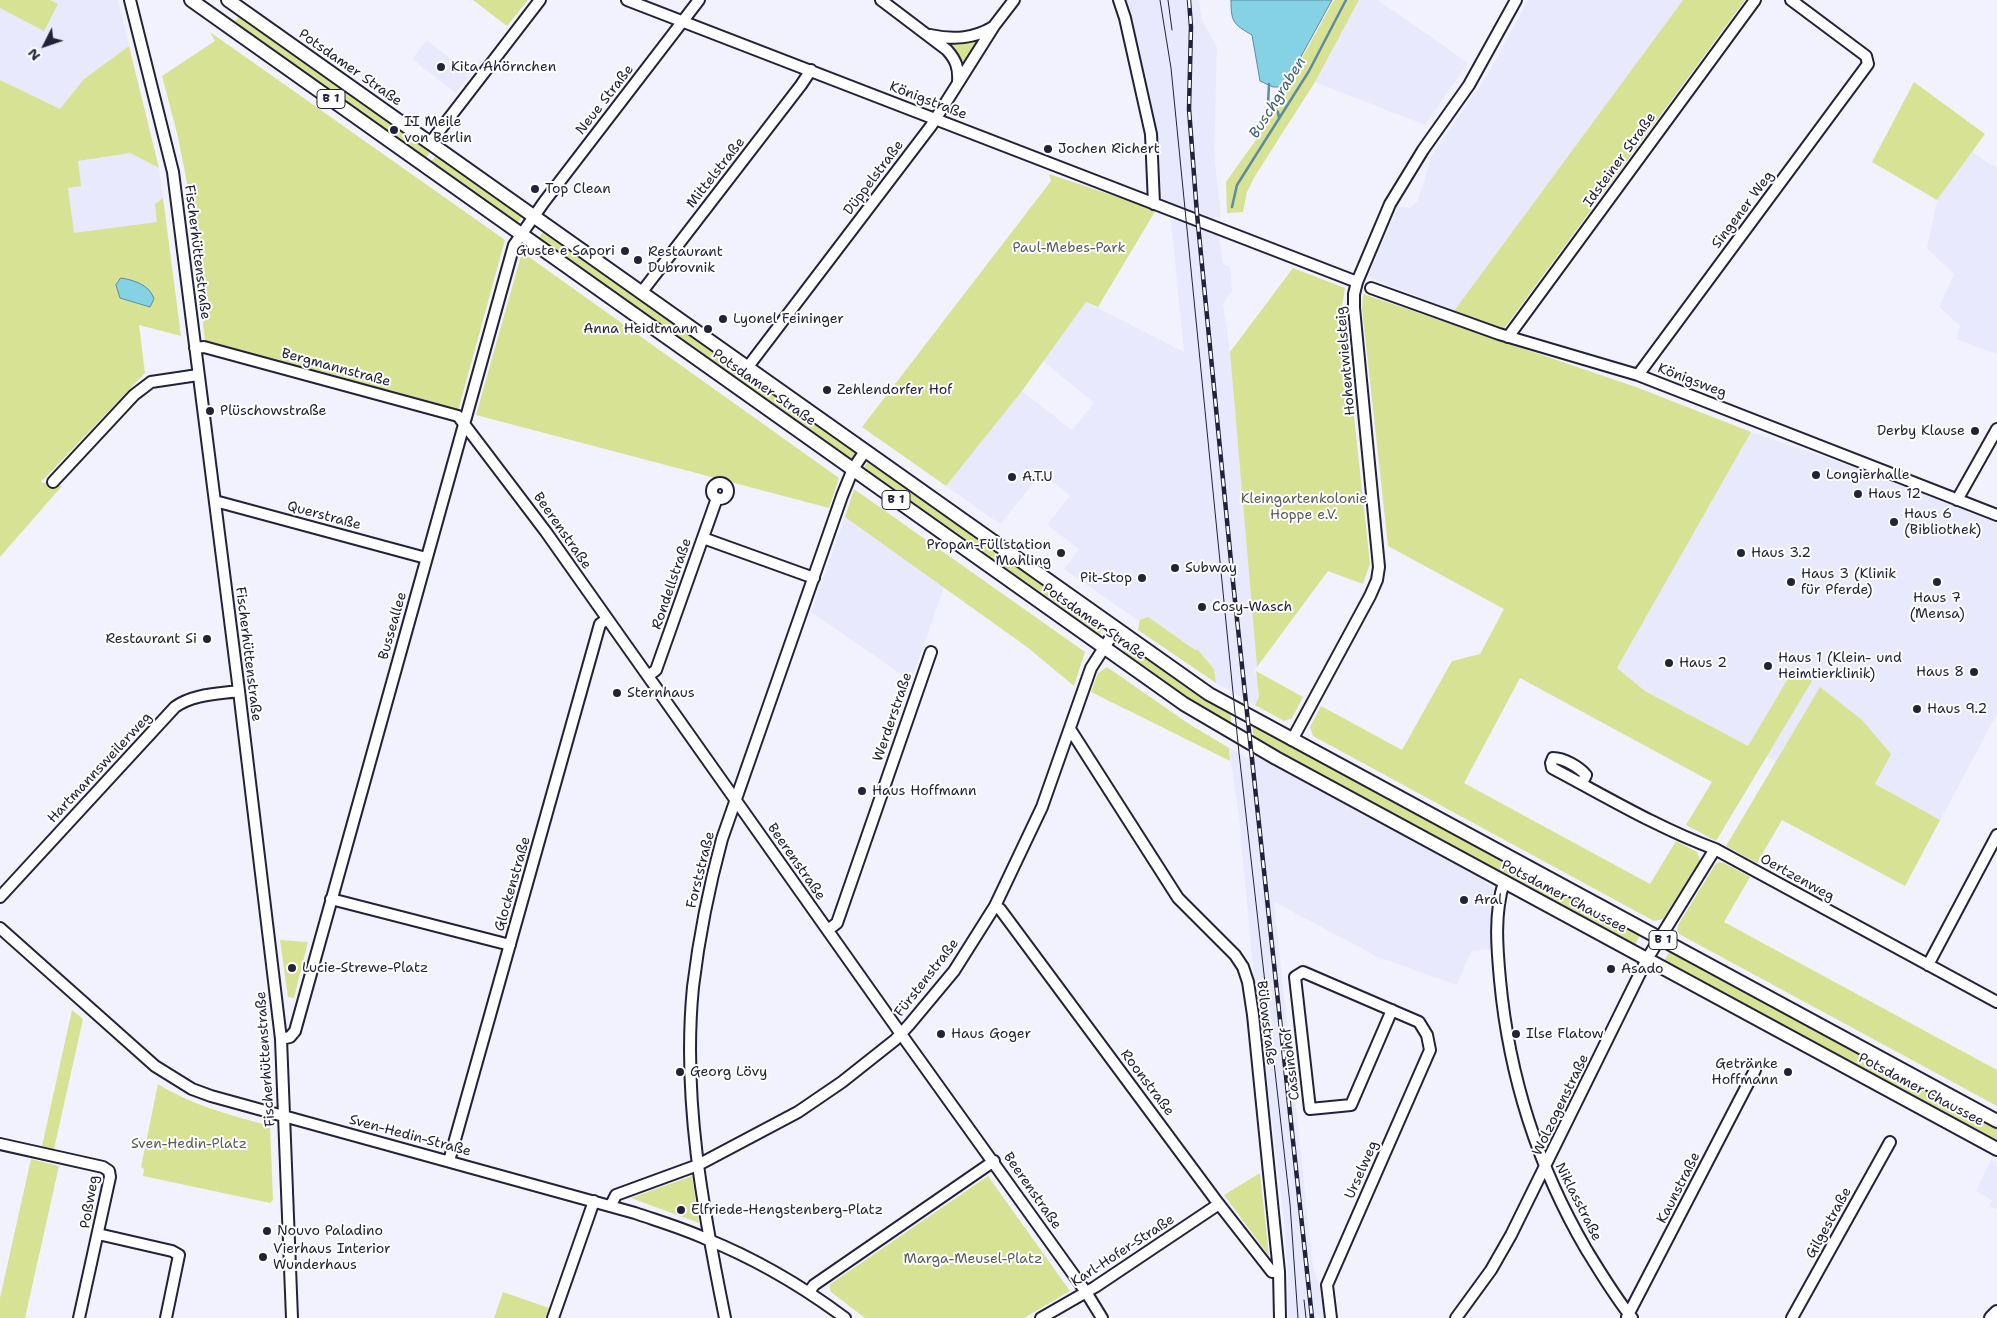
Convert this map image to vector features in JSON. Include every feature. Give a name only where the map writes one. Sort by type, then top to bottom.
[{"type":"main road","name":"Potsdamer Straße","points":[[191,0],[1184,704],[1276,758]]},
{"type":"main road","name":"Potsdamer Straße","points":[[228,0],[1209,694],[1292,740]]},
{"type":"main road","name":"Potsdamer Chaussee","points":[[1292,740],[1997,1121]]},
{"type":"main road","name":"Potsdamer Chaussee","points":[[1276,758],[1997,1149]]},
{"type":"main road","points":[[1991,1318],[1997,1312]]},
{"type":"street","name":"Fischerhüttenstraße","points":[[130,0],[173,172],[239,691],[281,1039],[292,1318]]},
{"type":"street","points":[[430,143],[540,0]]},
{"type":"street","name":"Königstraße","points":[[627,0],[1357,282]]},
{"type":"street","name":"Neue Straße","points":[[534,216],[699,0]]},
{"type":"street","points":[[881,0],[947,50],[955,60],[959,71],[957,85]]},
{"type":"street","points":[[1119,0],[1125,18],[1150,134],[1154,204]]},
{"type":"street","name":"Hohentwielsteig","points":[[1292,740],[1370,596],[1377,580],[1379,568],[1354,308],[1354,294],[1357,282],[1390,204],[1423,150],[1469,85],[1516,0]]},
{"type":"street","name":"Idsteiner Straße","points":[[1508,337],[1755,0]]},
{"type":"street","name":"Singener Weg","points":[[1638,375],[1864,70],[1868,61],[1866,56],[1791,0]]},
{"type":"street","name":"Düppelstraße","points":[[747,368],[935,119],[994,26],[1013,1]]},
{"type":"street","points":[[928,34],[941,37],[968,38],[982,34],[994,26]]},
{"type":"street","name":"Mittelstraße","points":[[641,293],[801,85],[810,70]]},
{"type":"street","name":"Busseallee","points":[[281,1039],[290,1037],[295,1031],[514,244],[534,216]]},
{"type":"street","name":"Königsweg","points":[[1371,288],[1508,337],[1638,375],[1997,515]]},
{"type":"street","name":"Bergmannstraße","points":[[195,348],[213,349],[458,416],[464,425]]},
{"type":"street","points":[[53,482],[134,396],[152,382],[198,375]]},
{"type":"street","name":"Beerenstraße","points":[[464,425],[518,494],[608,618],[901,1034],[994,1161],[1086,1292],[1102,1318]]},
{"type":"street","points":[[1957,500],[1997,430]]},
{"type":"street","name":"Forststraße","points":[[725,1318],[709,1240],[692,1107],[691,1045],[693,988],[712,876],[722,839],[853,470],[865,451]]},
{"type":"street","name":"Rondellstraße","points":[[648,676],[656,670],[717,498]]},
{"type":"street","name":"Querstraße","points":[[215,501],[426,558]]},
{"type":"street","points":[[703,538],[814,578]]},
{"type":"street","name":"Glockenstraße","points":[[449,1161],[600,624],[608,618]]},
{"type":"street","name":"Fürstenstraße","points":[[611,1205],[616,1195],[698,1164],[748,1140],[798,1112],[842,1082],[901,1034],[954,971],[995,906],[1042,807],[1091,668],[1116,629]]},
{"type":"street","name":"Werderstraße","points":[[828,930],[837,923],[931,652]]},
{"type":"street","name":"Hartmannsweilerweg","points":[[0,897],[175,707],[195,698],[239,691]]},
{"type":"street","name":"Bülowstraße","points":[[1070,729],[1178,898],[1236,954],[1243,967],[1248,982],[1252,1011],[1279,1272],[1280,1318]]},
{"type":"street","name":"Oertzenweg","points":[[1582,784],[1680,836],[1715,849],[1997,1002]]},
{"type":"street","points":[[1928,965],[1997,835]]},
{"type":"street","name":"Wolzogenstraße","points":[[1456,1318],[1491,1270],[1545,1169],[1648,959],[1715,849]]},
{"type":"street","name":"Niklasstraße","points":[[1504,882],[1500,893],[1498,932],[1503,1012],[1514,1072],[1528,1121],[1545,1169],[1577,1234],[1629,1317]]},
{"type":"street","points":[[331,899],[510,945]]},
{"type":"street","name":"Roonstraße","points":[[995,906],[1000,909],[1219,1204],[1272,1272],[1279,1272]]},
{"type":"street","name":"Sven-Hedin-Straße","points":[[0,928],[139,1052],[172,1078],[192,1089],[211,1096],[611,1205],[709,1240],[753,1261],[809,1292],[845,1318]]},
{"type":"street","name":"Cassinohof","points":[[1392,1010],[1351,1106],[1310,1110],[1295,977],[1303,972],[1392,1010],[1419,1022],[1427,1036]]},
{"type":"street","name":"Urselweg","points":[[1331,1318],[1327,1285],[1430,1050],[1427,1036]]},
{"type":"street","name":"Kaunstraße","points":[[1629,1317],[1755,1070]]},
{"type":"street","name":"Gilgestraße","points":[[1792,1318],[1890,1142]]},
{"type":"street","name":"Poßweg","points":[[0,1144],[103,1167],[109,1170],[110,1177],[79,1318]]},
{"type":"street","points":[[809,1292],[816,1284],[994,1161]]},
{"type":"street","points":[[553,1318],[594,1200]]},
{"type":"street","name":"Karl-Hofer-Straße","points":[[1042,1318],[1086,1292],[1219,1204]]},
{"type":"street","points":[[98,1234],[172,1251],[179,1255],[166,1318]]},
{"type":"shaded area","points":[[0,0],[118,0],[129,46],[84,79],[61,110],[0,80]]},
{"type":"shaded area","points":[[1124,0],[1199,0],[1202,20],[1217,47],[1214,153],[1221,217],[1205,219],[1207,229],[1219,236],[1223,264],[1230,267],[1232,291],[1223,304],[1230,352],[1257,667],[1255,670],[1259,697],[1255,705],[1216,683],[1214,669],[1169,642],[1064,569],[1079,549],[1047,525],[1070,496],[1042,473],[1000,524],[946,486],[1022,391],[1072,430],[1094,403],[1043,361],[1086,302],[1184,352],[1171,220],[1183,222],[1182,208],[1159,200],[1157,153],[1145,79],[1148,78],[1145,78],[1133,26]]},
{"type":"shaded area","points":[[1359,0],[1378,0],[1468,63],[1425,125],[1315,82]]},
{"type":"shaded area","points":[[1528,0],[1683,0],[1454,311],[1368,277],[1398,207],[1410,208],[1418,200],[1432,155],[1488,74]]},
{"type":"shaded area","name":"Kita Ahörnchen","points":[[427,40],[470,74],[456,93],[412,59]]},
{"type":"shaded area","points":[[1972,152],[1997,167],[1997,354],[1956,339],[1960,326],[1939,307],[1954,274],[1927,248],[1937,200]]},
{"type":"shaded area","points":[[130,153],[159,168],[163,198],[155,204],[158,222],[74,234],[68,188],[80,186],[78,161]]},
{"type":"shaded area","points":[[1751,432],[1857,468],[1997,523],[1997,714],[1905,886],[1806,778],[1645,691],[1617,668]]},
{"type":"shaded area","points":[[845,517],[944,587],[911,681],[811,612]]},
{"type":"shaded area","points":[[1229,748],[1255,762],[1255,754],[1431,849],[1485,880],[1485,883],[1495,889],[1493,949],[1471,951],[1457,985],[1378,957],[1274,902],[1313,1267],[1320,1288],[1324,1318],[1288,1318],[1288,1274],[1284,1221],[1258,1001],[1256,999],[1239,817]]},
{"type":"shaded area","points":[[1991,1159],[1997,1162],[1997,1210],[1989,1206],[1992,1200],[1976,1191]]},
{"type":"green space","points":[[0,0],[50,0],[58,4],[44,31],[0,8]]},
{"type":"green space","points":[[473,0],[528,0],[507,26]]},
{"type":"green space","points":[[1334,0],[1359,0],[1315,82],[1255,176],[1247,192],[1243,212],[1227,213],[1226,182],[1260,134]]},
{"type":"green space","points":[[1683,0],[1745,0],[1503,330],[1454,311]]},
{"type":"green space","points":[[240,15],[432,149],[424,161],[233,24]]},
{"type":"green space","points":[[210,32],[505,240],[458,411],[205,342],[187,183],[178,137],[162,76],[215,41]]},
{"type":"green space","points":[[982,36],[963,68],[948,42]]},
{"type":"green space","points":[[129,46],[159,168],[130,153],[78,161],[81,186],[68,188],[74,233],[157,222],[155,204],[163,198],[181,336],[139,325],[145,373],[41,482],[62,486],[0,557],[0,80],[60,109],[84,79]]},
{"type":"green space","points":[[1914,82],[1985,134],[1937,200],[1872,162]]},
{"type":"green space","points":[[438,153],[523,215],[517,224],[429,164]]},
{"type":"green space","name":"Paul-Mebes-Park","points":[[1049,174],[1156,210],[1098,307],[1086,302],[1022,391],[946,486],[862,427],[1051,181]]},
{"type":"green space","points":[[545,229],[855,450],[856,452],[850,461],[537,241]]},
{"type":"green space","points":[[522,252],[839,478],[829,508],[476,415]]},
{"type":"green space","name":"Kleingartenkolonie Hoppe e.V.","points":[[1293,268],[1345,288],[1342,306],[1370,564],[1363,584],[1328,571],[1257,667],[1230,352]]},
{"type":"green space","points":[[1363,294],[1636,387],[1751,432],[1617,668],[1645,691],[1748,746],[1795,667],[1812,681],[1716,841],[1686,825],[1712,782],[1520,678],[1464,783],[1650,884],[1676,841],[1697,852],[1700,860],[1698,864],[1663,919],[1654,921],[1313,736],[1310,727],[1321,706],[1402,750],[1452,661],[1480,654],[1504,609],[1388,546],[1362,308]]},
{"type":"green space","points":[[869,460],[1104,627],[1098,637],[862,470]]},
{"type":"green space","points":[[854,489],[1085,652],[1074,686],[1027,647],[845,517]]},
{"type":"green space","points":[[1148,617],[1195,650],[1198,650],[1214,669],[1216,683],[1138,630],[1140,620]]},
{"type":"green space","points":[[1129,644],[1230,711],[1232,729],[1121,655]]},
{"type":"green space","points":[[1107,667],[1189,724],[1229,748],[1230,761],[1091,692],[1098,673]]},
{"type":"green space","points":[[1256,671],[1303,697],[1292,718],[1284,721],[1255,705],[1259,697]]},
{"type":"green space","points":[[1820,687],[1862,720],[1891,754],[1875,784],[1940,820],[1905,886],[1782,820],[1757,863],[1726,846]]},
{"type":"green space","points":[[1252,723],[1641,933],[1634,947],[1254,742]]},
{"type":"green space","points":[[1718,862],[1724,863],[1750,877],[1724,922],[1997,1070],[1997,1106],[1679,934],[1677,931],[1678,925]]},
{"type":"green space","points":[[280,940],[308,942],[294,998],[288,997]]},
{"type":"green space","points":[[1671,949],[1997,1126],[1997,1143],[1663,963]]},
{"type":"green space","points":[[72,1010],[83,1019],[54,1149],[42,1146]]},
{"type":"green space","name":"Sven-Hedin-Platz","points":[[158,1084],[199,1104],[270,1126],[273,1200],[270,1203],[143,1176],[144,1169],[141,1167]]},
{"type":"green space","points":[[31,1159],[59,1166],[25,1318],[0,1318],[0,1298]]},
{"type":"green space","points":[[1260,1173],[1269,1256],[1224,1195]]},
{"type":"green space","name":"Elfriede-Hengstenberg-Platz","points":[[692,1176],[699,1223],[631,1198]]},
{"type":"green space","name":"Marga-Meusel-Platz","points":[[988,1176],[1070,1291],[1024,1318],[865,1318],[831,1292],[829,1285]]},
{"type":"green space","points":[[503,1292],[549,1308],[545,1318],[494,1318]]},
{"type":"water","points":[[1231,0],[1332,0],[1298,62],[1281,87],[1273,87],[1260,81],[1252,35],[1234,22]]},
{"type":"water","points":[[121,278],[136,282],[149,290],[154,299],[150,307],[120,298],[116,285]]},
{"type":"waterway","name":"Buschgraben","points":[[1232,207],[1237,185],[1309,71],[1346,0]]},
{"type":"waterway","points":[[1269,84],[1268,104],[1278,112],[1279,118]]},
{"type":"tram line","points":[[1160,0],[1171,68],[1239,753],[1290,1204],[1298,1318]]},
{"type":"tram line","points":[[1168,0],[1172,30]]},
{"type":"tram line","points":[[1304,1300],[1306,1318]]},
{"type":"railway","points":[[1189,0],[1191,27],[1189,109],[1197,214],[1233,582],[1312,1318]]},
{"type":"place","name":"Kita Ahörnchen","points":[[441,67]]},
{"type":"place","name":"II Meile von Berlin","points":[[394,130]]},
{"type":"place","name":"Jochen Richert","points":[[1048,149]]},
{"type":"place","name":"Top Clean","points":[[535,189]]},
{"type":"place","name":"Guste e Sapori","points":[[625,251]]},
{"type":"place","name":"Restaurant Dubrovnik","points":[[638,260]]},
{"type":"place","name":"Lyonel Feininger","points":[[723,319]]},
{"type":"place","name":"Anna Heidtmann","points":[[708,329]]},
{"type":"place","name":"Zehlendorfer Hof","points":[[827,390]]},
{"type":"place","name":"Plüschowstraße","points":[[210,411]]},
{"type":"place","name":"Derby Klause","points":[[1975,431]]},
{"type":"place","name":"Longierhalle","points":[[1816,475]]},
{"type":"place","name":"A.T.U","points":[[1012,477]]},
{"type":"place","name":"Haus 12","points":[[1858,494]]},
{"type":"place","name":"Haus 6 (Bibliothek)","points":[[1894,522]]},
{"type":"place","name":"Propan-Füllstation Mahling","points":[[1061,553]]},
{"type":"place","name":"Haus 3.2","points":[[1741,553]]},
{"type":"place","name":"Subway","points":[[1175,568]]},
{"type":"place","name":"Pit-Stop","points":[[1142,578]]},
{"type":"place","name":"Haus 3 (Klinik für Pferde)","points":[[1791,582]]},
{"type":"place","name":"Haus 7 (Mensa)","points":[[1937,582]]},
{"type":"place","name":"Cosy-Wasch","points":[[1202,607]]},
{"type":"place","name":"Restaurant Si","points":[[207,639]]},
{"type":"place","name":"Haus 2","points":[[1669,663]]},
{"type":"place","name":"Haus 1 (Klein- und Heimtierklinik)","points":[[1768,666]]},
{"type":"place","name":"Haus 8","points":[[1974,672]]},
{"type":"place","name":"Sternhaus","points":[[617,693]]},
{"type":"place","name":"Haus 9.2","points":[[1917,709]]},
{"type":"place","name":"Haus Hoffmann","points":[[862,791]]},
{"type":"place","name":"Aral","points":[[1464,900]]},
{"type":"place","name":"Lucie-Strewe-Platz","points":[[292,968]]},
{"type":"place","name":"Asado","points":[[1611,969]]},
{"type":"place","name":"Haus Goger","points":[[941,1034]]},
{"type":"place","name":"Ilse Flatow","points":[[1516,1034]]},
{"type":"place","name":"Georg Lövy","points":[[680,1072]]},
{"type":"place","name":"Getränke Hoffmann","points":[[1788,1072]]},
{"type":"place","name":"Elfriede-Hengstenberg-Platz","points":[[681,1210]]},
{"type":"place","name":"Nouvo Paladino","points":[[267,1231]]},
{"type":"place","name":"Vierhaus Interior Wunderhaus","points":[[263,1257]]}]
